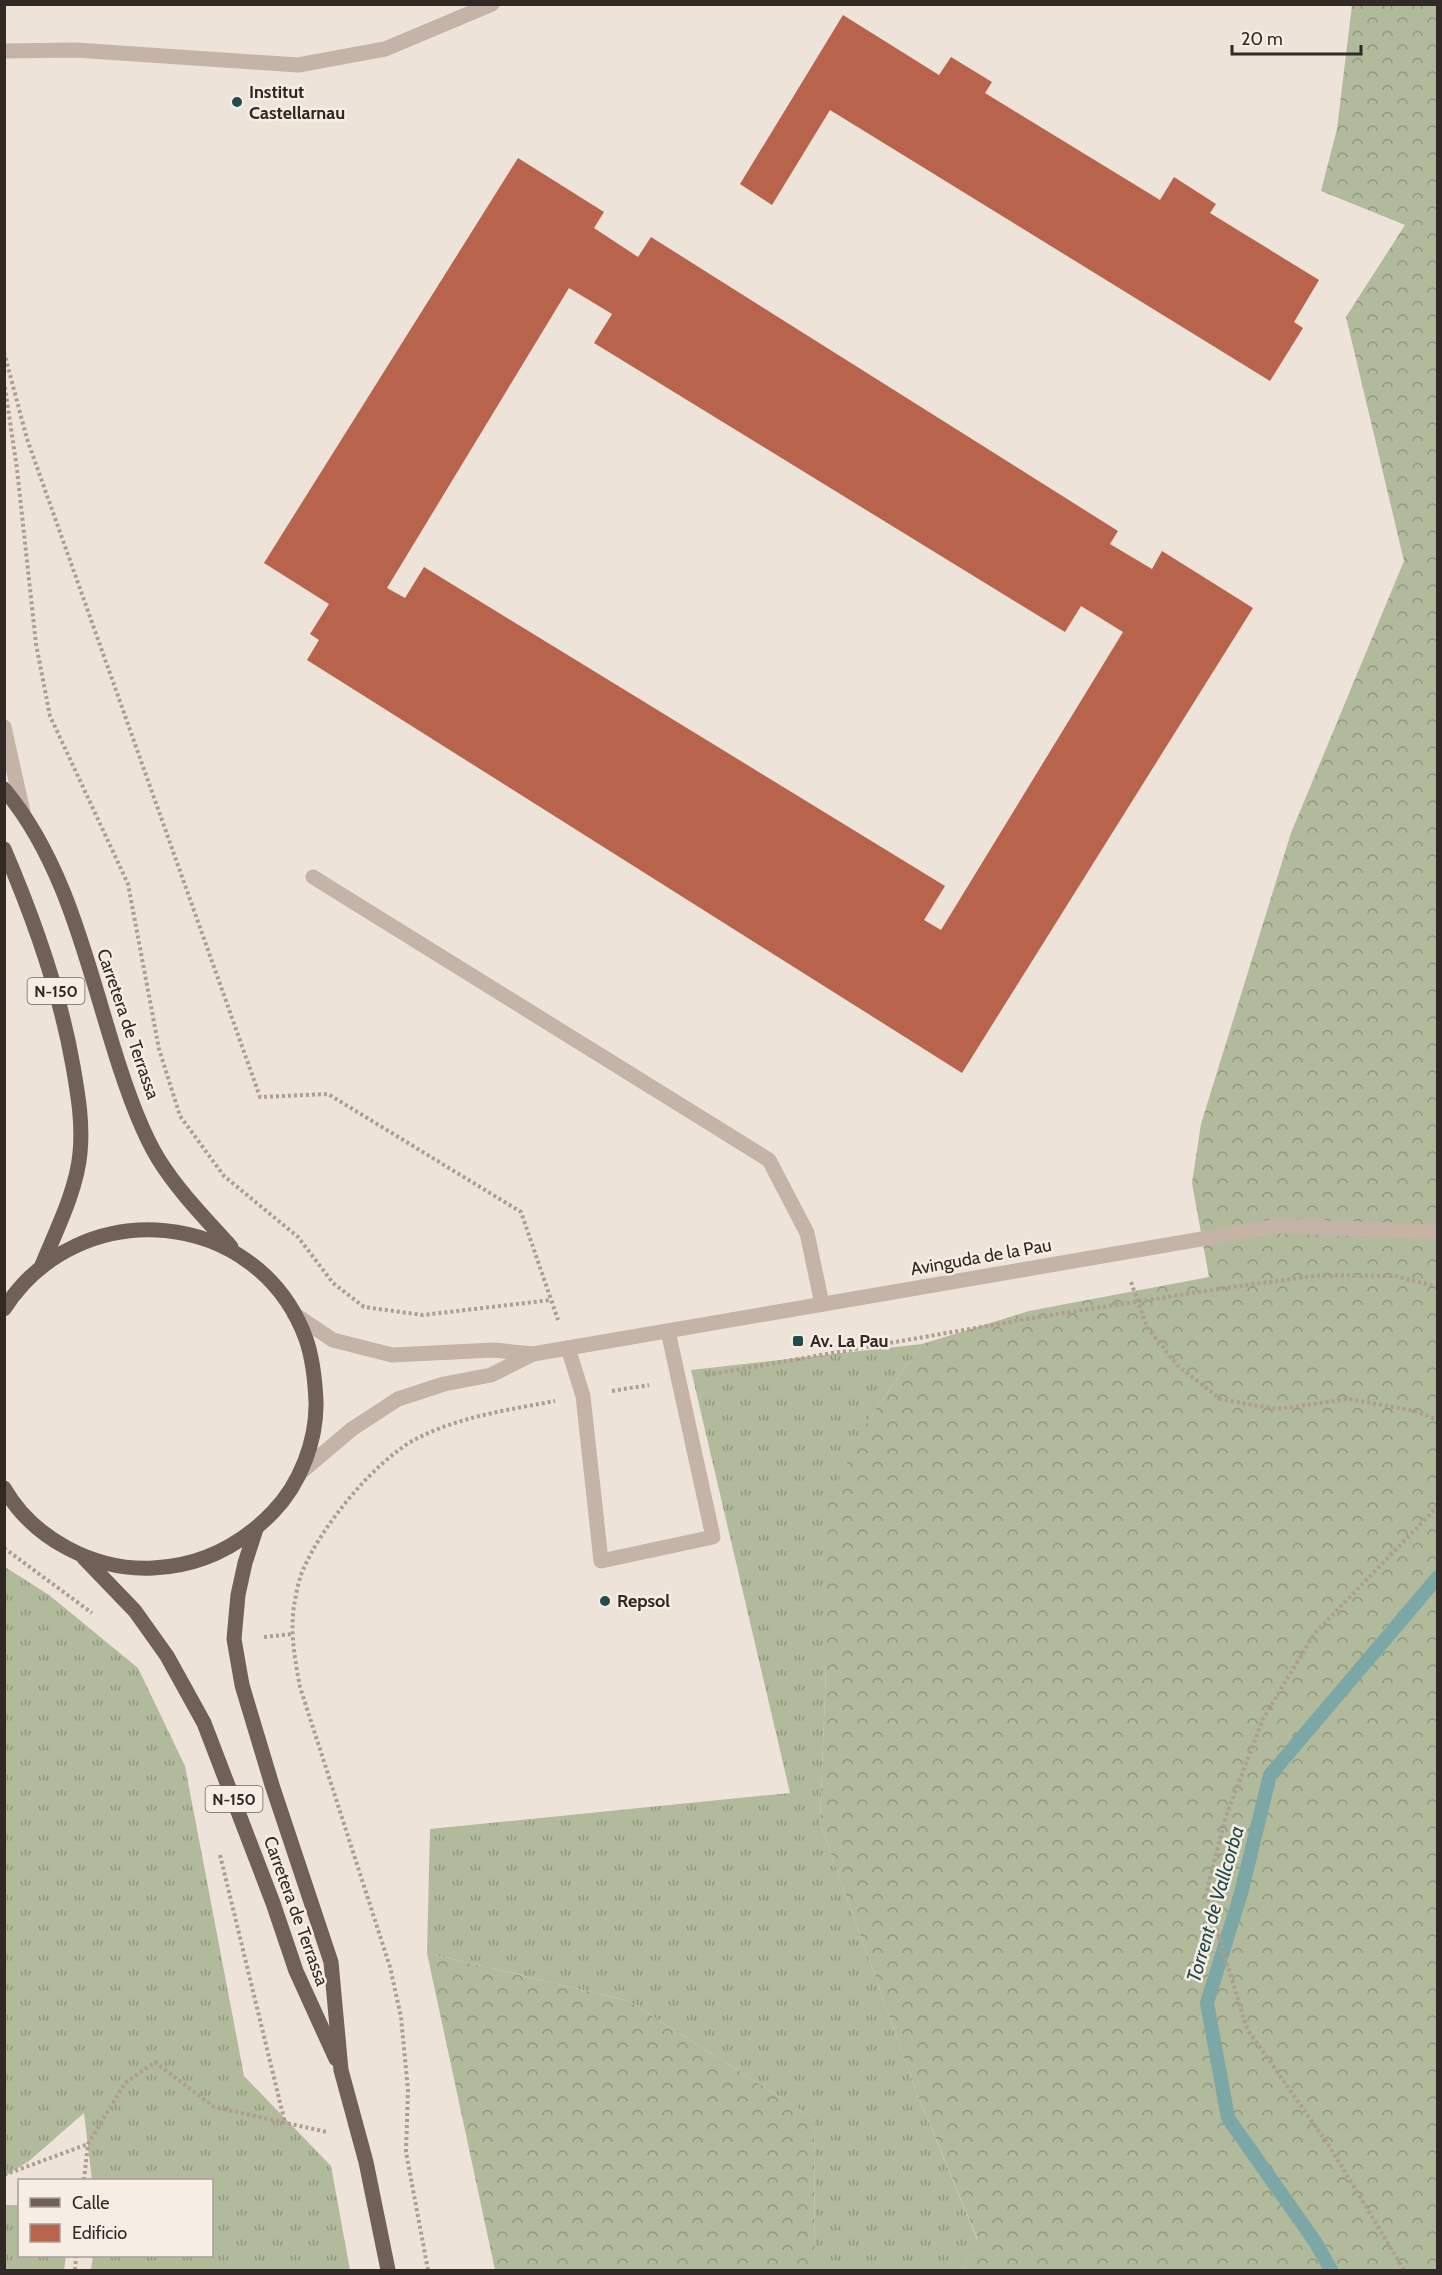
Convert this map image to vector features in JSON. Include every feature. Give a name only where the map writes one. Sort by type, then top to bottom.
[{"type":"main road","name":"Carretera de Terrassa","points":[[4,789],[23,812],[46,855],[69,909],[122,1075],[159,1159],[188,1198],[239,1256]]},
{"type":"main road","name":"N-150","points":[[4,849],[30,908],[50,969],[66,1029],[80,1107],[80,1154],[70,1194],[42,1265]]},
{"type":"main road","name":"N-150","points":[[4,1308],[16,1291],[42,1265],[80,1243],[117,1231],[150,1229],[184,1233],[212,1242],[239,1256],[256,1269],[278,1290],[294,1314],[306,1340],[315,1377],[316,1413],[311,1443],[300,1473],[281,1504],[256,1529],[234,1545],[205,1559],[170,1568],[134,1567],[106,1563],[82,1556],[42,1531],[6,1493]]},
{"type":"main road","name":"Carretera de Terrassa","points":[[256,1529],[242,1573],[234,1640],[242,1685],[255,1730],[331,1962],[341,2070]]},
{"type":"main road","name":"Carretera de Terrassa","points":[[82,1556],[135,1611],[167,1656],[204,1723],[273,1903],[296,1971],[341,2070],[366,2162],[388,2271]]},
{"type":"street","points":[[4,51],[76,50],[297,65],[385,49],[492,4]]},
{"type":"street","points":[[4,727],[23,812]]},
{"type":"street","points":[[313,877],[769,1160],[807,1233],[822,1304]]},
{"type":"street","name":"Avinguda de la Pau","points":[[294,1314],[333,1340],[392,1355],[494,1350],[533,1354],[1277,1226],[1437,1232]]},
{"type":"street","points":[[568,1348],[583,1396],[602,1561],[713,1537],[668,1331]]},
{"type":"street","name":"Avinguda de la Pau","points":[[300,1473],[352,1429],[398,1399],[444,1384],[491,1375],[533,1354]]},
{"type":"path","points":[[4,352],[27,439],[260,1097],[328,1094],[521,1212],[568,1348]]},
{"type":"path","points":[[4,381],[17,469],[36,644],[50,716],[128,884],[159,1049],[180,1116],[224,1176],[298,1237],[333,1284],[364,1308],[423,1315],[551,1300]]},
{"type":"path","points":[[1121,1253],[1147,1327],[1178,1365],[1220,1399],[1277,1409],[1349,1399],[1415,1411],[1437,1420]]},
{"type":"path","points":[[1404,2271],[1330,2147],[1247,2029],[1206,1894],[1226,1816],[1263,1719],[1314,1634],[1437,1506]]},
{"type":"path","points":[[4,1548],[99,1619]]},
{"type":"path","points":[[216,1844],[285,2123]]},
{"type":"path","points":[[401,2017],[408,2090],[406,2152],[428,2271]]},
{"type":"path","points":[[84,2179],[88,2144],[125,2083],[155,2062],[214,2107],[360,2139]]},
{"type":"path","points":[[4,2175],[88,2144]]},
{"type":"green space","points":[[1352,5],[1437,5],[1437,2270],[963,2270],[977,2238],[916,2091],[820,1823],[826,1667],[828,1501],[868,1420],[922,1344],[1029,1311],[1209,1277],[1192,1183],[1201,1124],[1291,833],[1404,561],[1346,317],[1405,225],[1321,191],[1337,129]]},
{"type":"green space","points":[[922,1344],[868,1420],[826,1667],[820,1823],[916,2091],[977,2239],[963,2270],[815,2270],[814,2119],[629,2001],[427,1953],[430,1829],[790,1793],[691,1370]]},
{"type":"green space","points":[[5,1567],[49,1595],[138,1668],[185,1766],[244,2076],[331,2166],[350,2270],[91,2270],[93,2257],[213,2257],[213,2179],[92,2179],[84,2113],[29,2161],[5,2176]]},
{"type":"green space","points":[[427,1953],[629,2001],[814,2119],[815,2270],[495,2270]]},
{"type":"green space","points":[[4,2205],[18,2205],[18,2257],[66,2257],[64,2270],[5,2270]]},
{"type":"building","points":[[843,15],[939,75],[951,57],[992,82],[985,93],[1160,200],[1174,177],[1216,204],[1210,213],[1319,280],[1294,322],[1303,328],[1270,381],[830,110],[772,205],[740,184]]},
{"type":"building","points":[[518,158],[604,212],[594,228],[638,257],[651,237],[1118,531],[1110,544],[1152,569],[1162,551],[1253,608],[962,1073],[307,660],[319,640],[310,634],[329,604],[264,563]],"holes":[[[569,288],[612,314],[594,343],[1065,632],[1081,606],[1123,632],[941,930],[924,920],[945,886],[424,567],[405,598],[387,588]]]},
{"type":"waterway","name":"Torrent de Vallcorba","points":[[1331,2270],[1316,2243],[1228,2118],[1207,2003],[1241,1893],[1270,1775],[1438,1577]]},
{"type":"place","name":"Institut Castellarnau","points":[[237,102]]},
{"type":"place","name":"Av. La Pau","points":[[798,1341]]},
{"type":"place","name":"Repsol","points":[[605,1601]]}]
